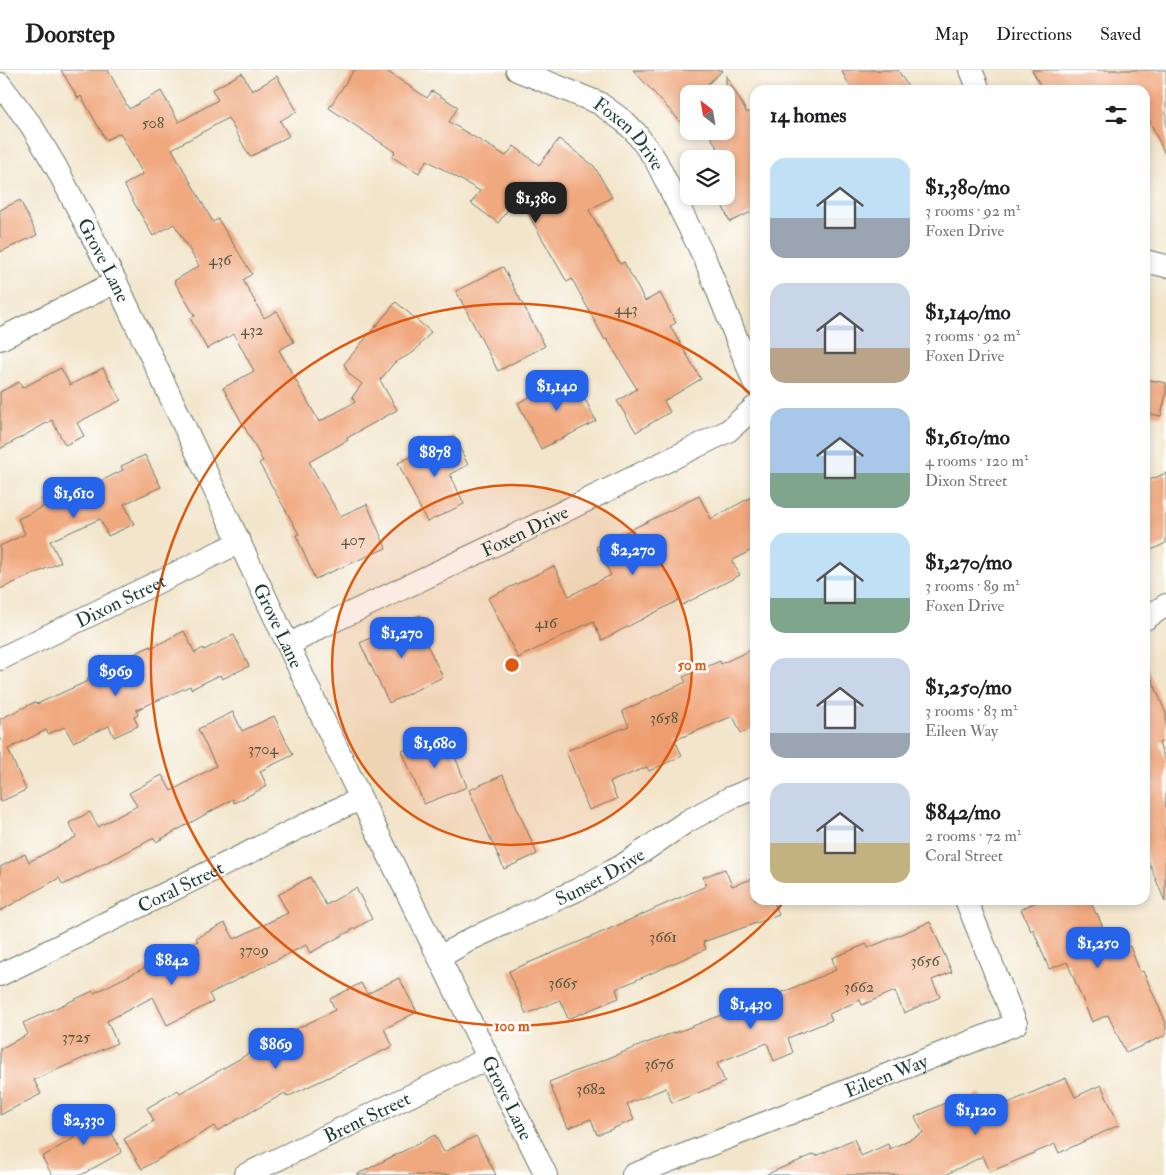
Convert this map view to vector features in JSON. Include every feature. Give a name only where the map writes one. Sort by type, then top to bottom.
[{"type":"street","name":"Foxen Drive","points":[[517,70],[598,104],[625,122],[636,133],[655,159],[705,259],[750,372]]},
{"type":"street","points":[[971,70],[977,85]]},
{"type":"street","name":"Grove Lane","points":[[0,84],[31,125],[56,167],[116,282],[361,799],[546,1175]]},
{"type":"street","points":[[1150,262],[1166,266]]},
{"type":"street","points":[[0,338],[116,282]]},
{"type":"street","name":"Foxen Drive","points":[[289,645],[321,627],[728,431],[750,411]]},
{"type":"street","name":"Dixon Street","points":[[0,659],[240,542]]},
{"type":"street","points":[[1150,615],[1166,605]]},
{"type":"street","name":"Sunset Drive","points":[[440,957],[470,939],[577,890],[622,865],[686,822],[730,798],[750,790]]},
{"type":"street","name":"Coral Street","points":[[0,975],[361,799]]},
{"type":"street","name":"Eileen Way","points":[[633,1175],[1016,1024],[968,905]]},
{"type":"street","name":"Brent Street","points":[[245,1175],[489,1058]]},
{"type":"building","points":[[61,70],[108,70],[129,109],[161,91],[179,122],[218,100],[212,90],[242,73],[252,91],[277,76],[297,111],[280,121],[289,136],[250,157],[228,118],[172,149],[213,222],[218,219],[252,274],[243,280],[264,318],[277,311],[294,342],[279,350],[319,422],[355,402],[352,397],[362,384],[349,374],[344,364],[396,302],[431,332],[414,352],[394,363],[380,380],[397,410],[309,462],[340,516],[367,504],[386,548],[315,579],[296,535],[299,534],[259,463],[263,461],[223,388],[254,371],[234,334],[207,349],[190,318],[195,316],[174,281],[199,266],[174,224],[153,236],[124,185],[143,174],[120,133],[106,140],[81,96],[78,98]]},
{"type":"building","points":[[354,70],[385,70],[427,98],[432,91],[458,107],[449,122],[506,156],[514,146],[539,165],[559,139],[594,166],[612,197],[589,210],[620,264],[624,262],[645,301],[660,293],[676,323],[670,326],[701,379],[664,401],[670,412],[636,432],[617,401],[637,389],[607,339],[605,340],[572,279],[567,282],[518,196],[498,223],[471,203],[480,191],[427,160],[419,173],[392,157],[395,152],[329,108]]},
{"type":"building","points":[[633,70],[723,70],[707,85],[680,85],[680,121]]},
{"type":"building","points":[[841,70],[898,70],[907,85],[849,85]]},
{"type":"building","points":[[1032,70],[1166,70],[1166,157],[1150,121],[1150,85],[1040,85]]},
{"type":"building","points":[[726,75],[732,85],[726,85]]},
{"type":"building","points":[[735,91],[747,113],[750,112],[750,212],[730,222],[722,205],[735,205],[735,150],[718,150],[713,140],[735,140]]},
{"type":"building","points":[[20,200],[37,235],[0,252],[0,210]]},
{"type":"building","points":[[503,267],[545,346],[498,371],[456,291]]},
{"type":"building","points":[[61,368],[70,385],[103,368],[121,400],[77,423],[84,436],[65,445],[52,420],[0,449],[0,392],[19,382],[22,388]]},
{"type":"building","points":[[573,375],[596,421],[541,449],[518,403]]},
{"type":"building","points":[[1150,380],[1166,383],[1166,394],[1161,416],[1150,414]]},
{"type":"building","points":[[454,436],[468,465],[450,474],[464,504],[427,522],[398,463]]},
{"type":"building","points":[[145,455],[161,487],[124,504],[134,524],[108,536],[100,519],[50,541],[61,562],[0,589],[0,546],[25,534],[18,519],[47,505],[45,501],[74,487],[77,493],[123,470],[121,466]]},
{"type":"building","points":[[1166,473],[1166,543],[1150,551],[1150,480]]},
{"type":"building","points":[[699,496],[711,519],[750,498],[750,551],[732,561],[740,575],[682,605],[679,600],[602,640],[593,621],[518,658],[488,598],[554,566],[569,596],[611,575],[596,547]]},
{"type":"building","points":[[420,615],[430,635],[424,639],[443,677],[389,703],[360,643]]},
{"type":"building","points":[[184,631],[195,653],[234,635],[249,666],[222,679],[220,675],[191,689],[190,686],[136,710],[138,715],[134,717],[138,726],[114,737],[109,726],[73,742],[65,727],[48,734],[46,730],[8,749],[26,790],[0,802],[0,719],[35,702],[37,704],[88,681],[87,679],[130,660],[128,657],[151,646],[151,648]]},
{"type":"building","points":[[750,650],[750,729],[741,733],[733,716],[675,740],[682,756],[649,771],[647,767],[610,782],[617,799],[589,810],[566,751],[629,726],[622,711],[686,682],[683,677],[720,661],[721,664]]},
{"type":"building","points":[[1150,674],[1166,714],[1166,740],[1159,743],[1166,762],[1165,902],[1150,864]]},
{"type":"building","points":[[233,712],[242,731],[274,716],[293,755],[260,771],[267,786],[234,803],[233,799],[156,842],[154,838],[63,885],[59,878],[0,911],[0,867],[25,854],[29,862],[76,837],[69,823],[90,812],[98,827],[137,806],[129,793],[162,775],[171,791],[216,766],[198,729]]},
{"type":"building","points":[[446,734],[467,787],[424,804],[402,751]]},
{"type":"building","points":[[503,775],[537,854],[504,869],[469,790]]},
{"type":"building","points":[[725,869],[732,886],[750,880],[750,905],[775,905],[779,915],[703,942],[706,949],[616,989],[619,998],[568,1019],[560,1000],[526,1014],[509,971],[706,886],[703,877]]},
{"type":"building","points":[[310,877],[326,905],[356,888],[372,919],[310,953],[306,945],[209,994],[213,1002],[167,1025],[153,997],[107,1021],[117,1043],[34,1080],[41,1094],[0,1115],[0,1049],[28,1034],[23,1023],[93,991],[94,993],[198,941],[196,938],[225,923],[234,939],[288,913],[278,895]]},
{"type":"building","points":[[1029,905],[1092,905],[1113,953],[1130,946],[1140,972],[1143,971],[1166,1023],[1166,1035],[1126,1053],[1108,1015],[1092,1022],[1067,962],[1049,969],[1033,929],[1031,931],[1021,909]]},
{"type":"building","points":[[930,922],[952,972],[932,980],[940,997],[904,1013],[895,991],[862,1005],[860,1000],[829,1014],[832,1020],[788,1038],[793,1053],[774,1061],[767,1043],[717,1063],[725,1082],[672,1103],[666,1088],[627,1104],[634,1120],[597,1135],[591,1119],[568,1128],[549,1082],[675,1032],[739,1008],[740,1010],[836,970],[832,958],[867,944],[868,948]]},
{"type":"building","points":[[399,978],[417,1012],[384,1029],[393,1046],[287,1097],[285,1093],[217,1131],[214,1126],[142,1169],[124,1139],[154,1121],[147,1108],[178,1090],[180,1093],[262,1046],[335,1010],[330,999],[361,983],[367,994]]},
{"type":"building","points":[[1066,1078],[1075,1097],[1101,1085],[1119,1125],[1059,1153],[1055,1144],[990,1172],[983,1156],[945,1175],[765,1175],[815,1154],[816,1156],[854,1139],[861,1156],[888,1144],[890,1149],[923,1133],[915,1117],[947,1102],[949,1106],[979,1093],[987,1112]]},
{"type":"building","points":[[97,1106],[122,1152],[81,1175],[52,1175],[42,1157],[74,1138],[66,1124]]},
{"type":"building","points":[[435,1135],[444,1152],[476,1136],[496,1175],[356,1175]]}]
